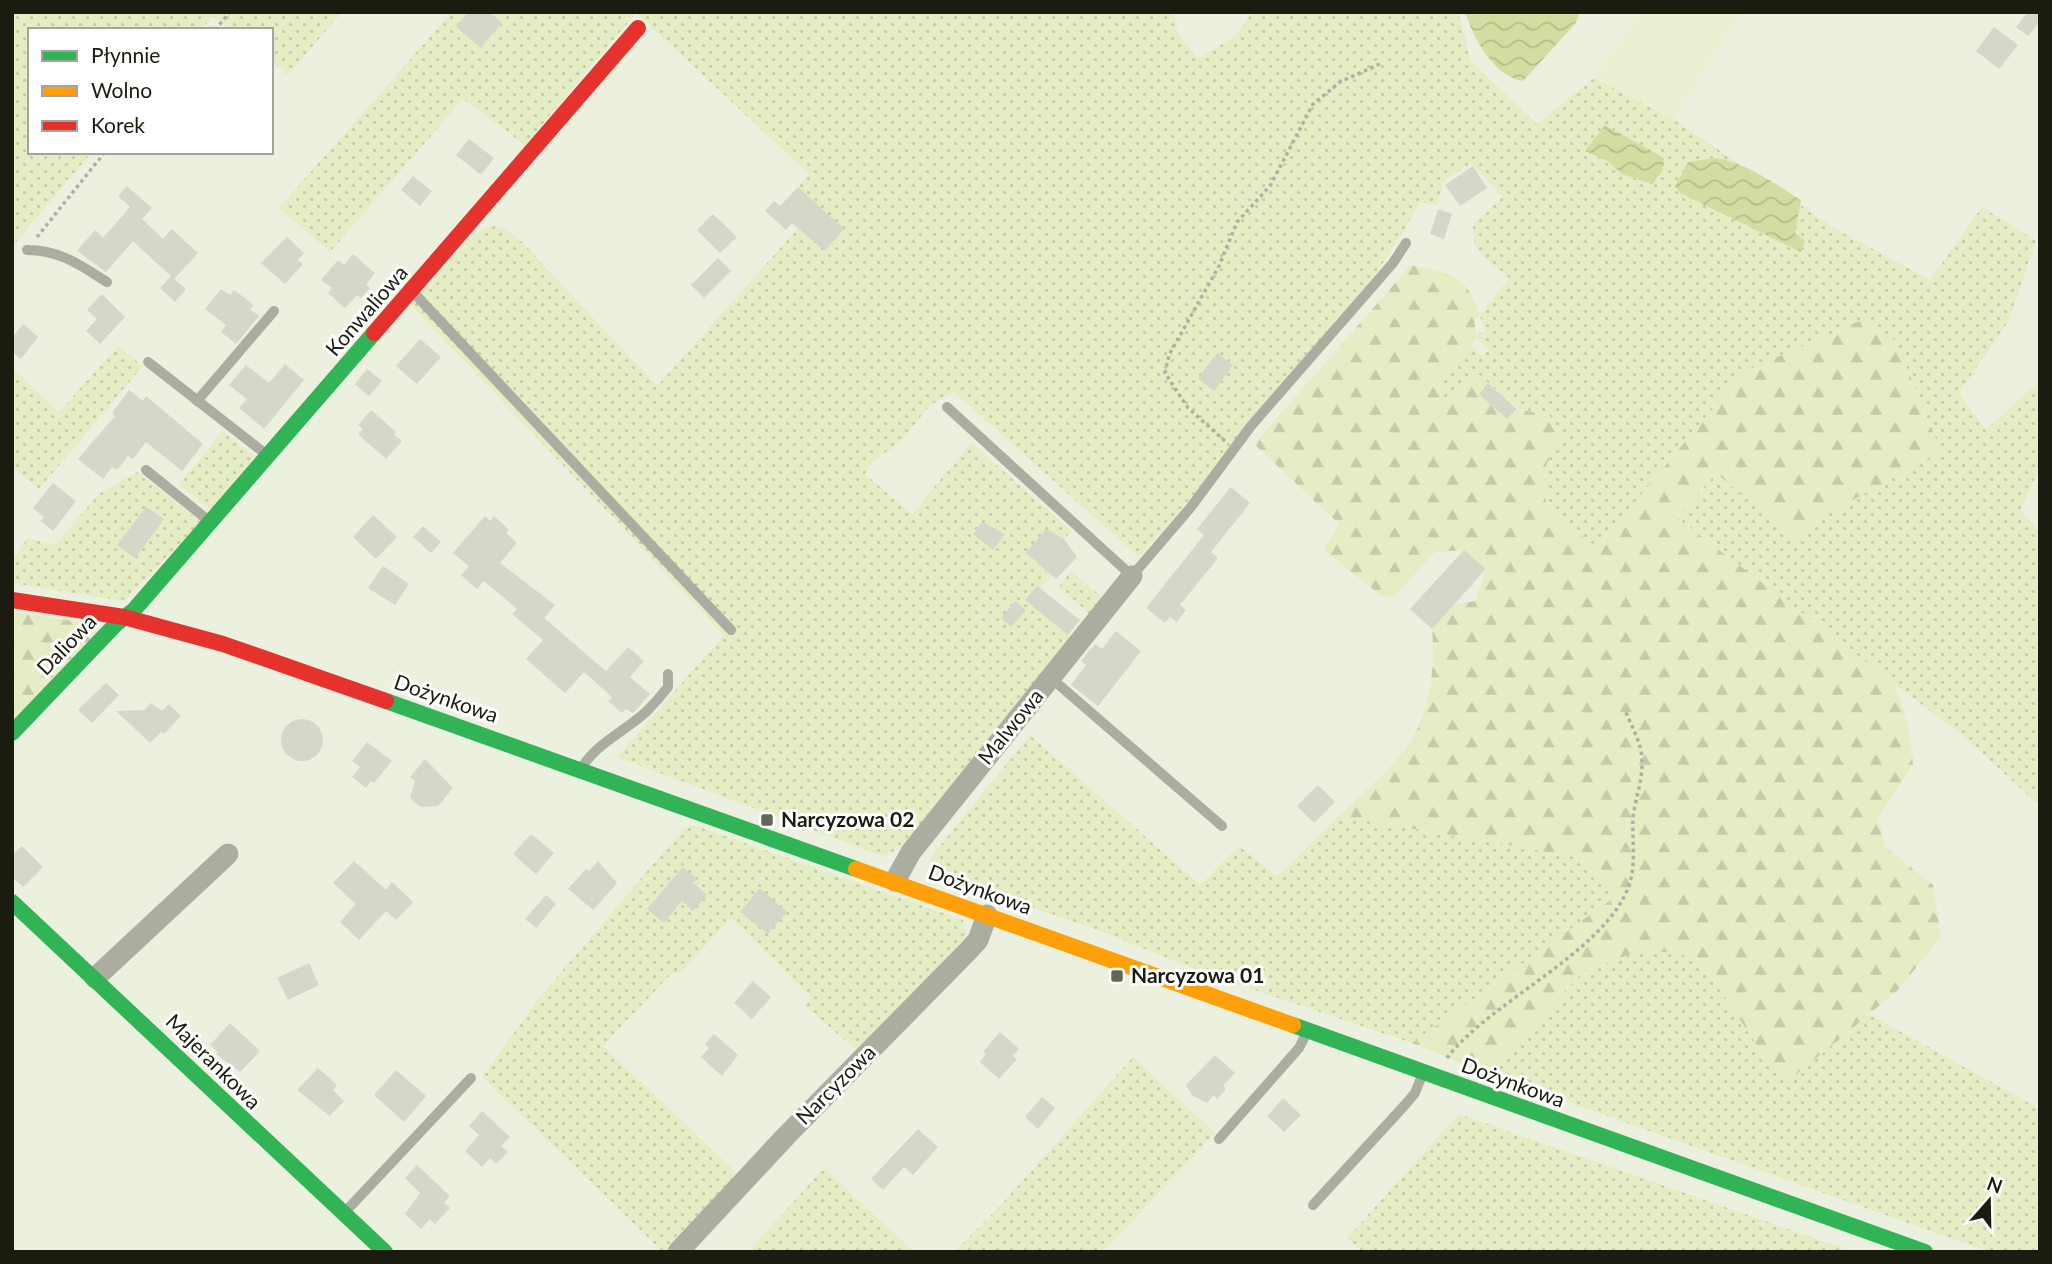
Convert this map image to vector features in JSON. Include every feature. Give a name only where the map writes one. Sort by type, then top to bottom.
[{"type":"street","name":"Konwaliowa","points":[[124,617],[134,610],[269,456],[638,28]]},
{"type":"street","name":"Malwowa","points":[[895,881],[911,852],[1132,576]]},
{"type":"street","name":"Dożynkowa","points":[[12,600],[124,617],[223,644],[895,881],[1429,1076],[1925,1252]]},
{"type":"street","name":"Daliowa","points":[[12,733],[124,617]]},
{"type":"street","points":[[96,978],[228,854]]},
{"type":"street","name":"Majerankowa","points":[[12,902],[96,978],[245,1124],[385,1252]]},
{"type":"street","name":"Narcyzowa","points":[[678,1252],[786,1136],[970,950],[978,940],[987,915]]},
{"type":"lane","points":[[947,407],[1132,576],[1191,507],[1251,426],[1393,263],[1406,243]]},
{"type":"lane","points":[[27,250],[51,251],[64,255],[107,282]]},
{"type":"lane","points":[[412,291],[731,630]]},
{"type":"lane","points":[[197,401],[274,310]]},
{"type":"lane","points":[[148,362],[269,456]]},
{"type":"lane","points":[[146,470],[210,521]]},
{"type":"lane","points":[[581,769],[589,756],[651,706],[668,687],[668,674]]},
{"type":"lane","points":[[1051,678],[1222,826]]},
{"type":"lane","points":[[1219,1139],[1299,1048],[1307,1032]]},
{"type":"lane","points":[[1313,1205],[1429,1076]]},
{"type":"lane","points":[[344,1213],[471,1078]]},
{"type":"path","points":[[217,28],[230,12]]},
{"type":"path","points":[[1235,449],[1188,408],[1165,373],[1169,355],[1219,266],[1237,222],[1270,186],[1313,104],[1340,82],[1382,63]]},
{"type":"path","points":[[27,250],[103,154]]},
{"type":"path","points":[[1429,1076],[1464,1036],[1566,960],[1624,899],[1631,880],[1633,816],[1643,759],[1625,710]]},
{"type":"shaded area","points":[[1640,12],[1743,12],[1673,119],[1594,78]]},
{"type":"green space","points":[[12,12],[342,12],[288,75],[273,63],[273,28],[228,28],[213,16],[203,28],[28,28],[28,154],[90,154],[12,247]]},
{"type":"green space","points":[[452,12],[1173,12],[1179,35],[1198,58],[1234,37],[1253,12],[1458,12],[1471,61],[1537,124],[1594,78],[1673,119],[1836,229],[1930,280],[1982,207],[2036,241],[2008,322],[1959,393],[1986,430],[2035,385],[2040,389],[2040,468],[2020,510],[2040,532],[2040,806],[1962,735],[1677,518],[1716,473],[1797,540],[1833,511],[1940,451],[1661,473],[1597,548],[1546,506],[1544,469],[1561,438],[1550,416],[1519,409],[1478,374],[1450,401],[1440,393],[1445,376],[1471,345],[1482,355],[1489,350],[1474,335],[1485,332],[1480,316],[1509,278],[1482,256],[1475,243],[1473,224],[1503,197],[1471,163],[1444,181],[1437,205],[1420,203],[1391,251],[1325,343],[1139,557],[954,392],[929,407],[901,441],[872,463],[865,474],[912,514],[971,443],[1072,531],[1064,539],[1046,530],[1026,553],[1052,576],[1037,592],[1032,604],[1071,638],[904,847],[882,856],[617,757],[724,635],[411,305],[475,234],[492,225],[503,228],[521,241],[657,386],[818,206],[798,187],[809,174],[636,13],[525,145],[463,99],[330,252],[279,208]]},
{"type":"green space","points":[[1411,265],[1456,278],[1469,292],[1480,316],[1474,320],[1477,339],[1445,374],[1440,394],[1450,400],[1478,374],[1488,383],[1479,394],[1507,419],[1519,409],[1550,416],[1561,438],[1544,469],[1546,506],[1597,548],[1743,372],[1862,320],[1896,341],[1941,451],[1833,511],[1797,540],[1716,473],[1677,518],[1894,683],[1908,722],[1913,764],[1878,819],[1885,847],[1933,885],[1941,937],[1897,991],[1791,1079],[1769,1063],[1710,975],[1680,952],[1637,952],[1584,971],[1486,1073],[1412,1043],[1615,897],[1607,882],[1576,857],[1339,816],[1394,763],[1416,732],[1430,689],[1432,629],[1450,605],[1475,601],[1486,569],[1464,550],[1435,552],[1393,598],[1380,595],[1324,550],[1339,524],[1254,444]]},
{"type":"green space","points":[[118,346],[143,366],[39,489],[12,467],[12,368],[59,412]]},
{"type":"green space","points":[[223,431],[257,458],[211,510],[179,485]]},
{"type":"green space","points":[[138,472],[201,522],[124,601],[12,583],[12,561],[28,538],[55,545],[100,493]]},
{"type":"green space","points":[[1071,571],[1104,599],[1091,615],[1059,587]]},
{"type":"green space","points":[[12,611],[110,627],[12,724]]},
{"type":"green space","points":[[1030,735],[1200,885],[1239,846],[1277,876],[1339,816],[1576,857],[1607,882],[1616,898],[1412,1043],[1210,975],[1095,929],[930,873],[930,858]]},
{"type":"green space","points":[[694,825],[963,920],[967,940],[859,1052],[805,1006],[812,998],[731,918],[680,973],[672,973],[603,1046],[737,1173],[667,1252],[663,1252],[482,1077],[539,998],[684,828]]},
{"type":"green space","points":[[1637,952],[1680,952],[1710,975],[1736,1013],[1791,1078],[1869,1014],[2040,1109],[2040,1252],[1990,1252],[1486,1073],[1584,971]]},
{"type":"green space","points":[[1133,1057],[1215,1133],[1103,1252],[954,1252],[999,1207]]},
{"type":"green space","points":[[1459,1114],[1854,1252],[1362,1252],[1347,1238]]},
{"type":"green space","points":[[824,1168],[914,1252],[748,1252]]},
{"type":"water","points":[[1465,12],[1580,13],[1575,24],[1523,81],[1503,72],[1486,55]]},
{"type":"water","points":[[1605,125],[1664,158],[1663,170],[1652,184],[1622,174],[1608,161],[1585,151]]},
{"type":"water","points":[[1712,158],[1747,168],[1801,200],[1795,233],[1805,241],[1801,252],[1680,193],[1675,186],[1688,162]]},
{"type":"building","points":[[468,12],[489,12],[502,23],[481,48],[456,27]]},
{"type":"building","points":[[2028,12],[2040,12],[2040,22],[2028,36],[2016,27]]},
{"type":"building","points":[[1994,27],[2018,45],[1999,69],[1976,51]]},
{"type":"building","points":[[469,139],[494,158],[481,175],[456,155]]},
{"type":"building","points":[[1473,166],[1487,188],[1460,206],[1445,185]]},
{"type":"building","points":[[413,176],[432,191],[420,206],[401,190]]},
{"type":"building","points":[[127,186],[152,208],[142,219],[163,239],[172,229],[198,253],[174,279],[133,241],[106,272],[77,251],[95,230],[103,238],[130,207],[118,196]]},
{"type":"building","points":[[798,187],[844,229],[825,251],[792,223],[786,230],[765,211],[774,201],[780,206]]},
{"type":"building","points":[[1438,209],[1452,214],[1444,239],[1430,234]]},
{"type":"building","points":[[713,214],[737,237],[720,253],[697,230]]},
{"type":"building","points":[[287,237],[304,253],[298,260],[303,264],[285,284],[261,263]]},
{"type":"building","points":[[353,254],[375,273],[366,285],[370,288],[361,298],[357,295],[345,308],[328,293],[332,288],[321,280],[338,260],[344,265]]},
{"type":"building","points":[[718,258],[731,271],[704,298],[691,285]]},
{"type":"building","points":[[171,276],[186,289],[175,302],[160,288]]},
{"type":"building","points":[[221,289],[230,295],[234,290],[254,305],[250,309],[259,316],[236,344],[221,332],[226,325],[205,309]]},
{"type":"building","points":[[102,294],[125,317],[100,344],[86,331],[97,319],[87,310]]},
{"type":"building","points":[[23,324],[38,337],[21,359],[12,352],[12,338]]},
{"type":"building","points":[[420,339],[441,357],[417,384],[396,366]]},
{"type":"building","points":[[1217,353],[1233,365],[1214,391],[1198,378]]},
{"type":"building","points":[[285,364],[304,380],[264,429],[239,408],[247,399],[229,385],[246,365],[269,383]]},
{"type":"building","points":[[367,369],[382,381],[369,396],[355,384]]},
{"type":"building","points":[[1488,383],[1517,409],[1507,419],[1479,394]]},
{"type":"building","points":[[129,390],[143,401],[146,396],[203,444],[182,471],[146,442],[133,459],[128,456],[117,470],[112,467],[103,479],[78,459],[115,416],[112,413]]},
{"type":"building","points":[[371,410],[396,432],[394,435],[402,441],[386,459],[358,434],[363,429],[358,425]]},
{"type":"building","points":[[53,483],[76,501],[53,531],[41,521],[44,517],[33,508]]},
{"type":"building","points":[[1231,487],[1250,503],[1211,552],[1218,558],[1180,605],[1186,610],[1177,622],[1170,617],[1165,623],[1146,608],[1204,535],[1197,529]]},
{"type":"building","points":[[146,507],[164,519],[135,558],[117,545]]},
{"type":"building","points":[[373,515],[397,537],[376,559],[353,537]]},
{"type":"building","points":[[485,516],[490,521],[494,516],[509,530],[506,533],[517,543],[500,563],[555,605],[544,618],[606,671],[628,647],[644,661],[630,677],[650,694],[633,713],[626,709],[622,713],[608,701],[612,697],[584,672],[565,693],[526,659],[543,640],[512,614],[517,609],[484,581],[477,589],[461,575],[469,566],[453,553]]},
{"type":"building","points":[[982,522],[1005,534],[993,550],[973,534]]},
{"type":"building","points":[[423,526],[441,542],[431,553],[413,537]]},
{"type":"building","points":[[1046,529],[1064,539],[1077,557],[1056,579],[1026,553]]},
{"type":"building","points":[[1464,550],[1486,569],[1432,629],[1410,609]]},
{"type":"building","points":[[383,566],[409,584],[395,605],[368,588]]},
{"type":"building","points":[[1037,586],[1080,620],[1068,635],[1025,600]]},
{"type":"building","points":[[1015,601],[1026,610],[1011,627],[1001,618]]},
{"type":"building","points":[[1116,631],[1141,651],[1098,706],[1071,685],[1086,665],[1081,661],[1095,644],[1102,649]]},
{"type":"building","points":[[106,683],[119,695],[92,723],[78,710]]},
{"type":"building","points":[[151,703],[162,711],[169,704],[181,716],[164,734],[161,732],[150,743],[116,711],[144,710]]},
{"type":"building","points":[[302,719],[317,725],[323,740],[317,755],[302,761],[287,755],[281,740],[287,725]]},
{"type":"building","points":[[367,742],[392,761],[374,783],[371,781],[366,788],[352,777],[360,767],[352,761]]},
{"type":"building","points":[[425,759],[453,788],[438,806],[421,807],[410,798],[415,781],[410,777]]},
{"type":"building","points":[[1318,785],[1335,802],[1314,823],[1297,806]]},
{"type":"building","points":[[531,834],[554,853],[536,874],[513,854]]},
{"type":"building","points":[[22,846],[43,867],[23,887],[12,877],[12,855]]},
{"type":"building","points":[[354,861],[386,890],[392,882],[413,902],[396,920],[386,911],[359,940],[340,922],[356,904],[333,883]]},
{"type":"building","points":[[598,861],[617,883],[593,910],[568,889],[586,869],[589,871]]},
{"type":"building","points":[[683,867],[697,879],[693,883],[707,895],[693,911],[682,901],[664,923],[647,909]]},
{"type":"building","points":[[760,888],[787,912],[768,934],[740,912]]},
{"type":"building","points":[[546,895],[556,904],[536,928],[525,919]]},
{"type":"building","points":[[309,963],[319,985],[288,1000],[277,978]]},
{"type":"building","points":[[753,981],[771,997],[752,1019],[734,1003]]},
{"type":"building","points":[[230,1023],[260,1051],[240,1072],[216,1054],[218,1052],[210,1045]]},
{"type":"building","points":[[1000,1032],[1019,1049],[1013,1056],[1017,1059],[999,1079],[980,1062],[986,1054],[983,1052]]},
{"type":"building","points":[[714,1034],[738,1055],[722,1076],[701,1057],[709,1048],[705,1044]]},
{"type":"building","points":[[1215,1055],[1235,1073],[1223,1086],[1226,1089],[1217,1099],[1214,1095],[1207,1103],[1192,1095],[1186,1085]]},
{"type":"building","points":[[318,1068],[337,1085],[333,1090],[344,1101],[330,1116],[297,1090]]},
{"type":"building","points":[[396,1070],[426,1096],[404,1122],[374,1095]]},
{"type":"building","points":[[1042,1097],[1055,1108],[1038,1129],[1025,1117]]},
{"type":"building","points":[[1283,1098],[1301,1115],[1284,1132],[1267,1116]]},
{"type":"building","points":[[482,1111],[510,1137],[501,1146],[508,1152],[496,1164],[490,1158],[482,1167],[465,1151],[479,1135],[469,1126]]},
{"type":"building","points":[[918,1129],[938,1147],[913,1175],[904,1167],[883,1190],[871,1179]]},
{"type":"building","points":[[417,1165],[450,1196],[444,1203],[450,1208],[435,1224],[430,1219],[421,1229],[405,1214],[420,1193],[405,1178]]},
{"type":"traffic: fast","points":[[12,733],[116,624],[134,610],[374,333]]},
{"type":"traffic: fast","points":[[386,701],[856,869]]},
{"type":"traffic: fast","points":[[12,902],[385,1252]]},
{"type":"traffic: fast","points":[[1293,1025],[1925,1252]]},
{"type":"traffic: slow","points":[[856,869],[1293,1025]]},
{"type":"traffic: jam","points":[[374,333],[638,28]]},
{"type":"traffic: jam","points":[[12,600],[124,617],[223,644],[386,701]]},
{"type":"place","name":"Narcyzowa 02","points":[[767,820]]},
{"type":"place","name":"Narcyzowa 01","points":[[1117,976]]}]
